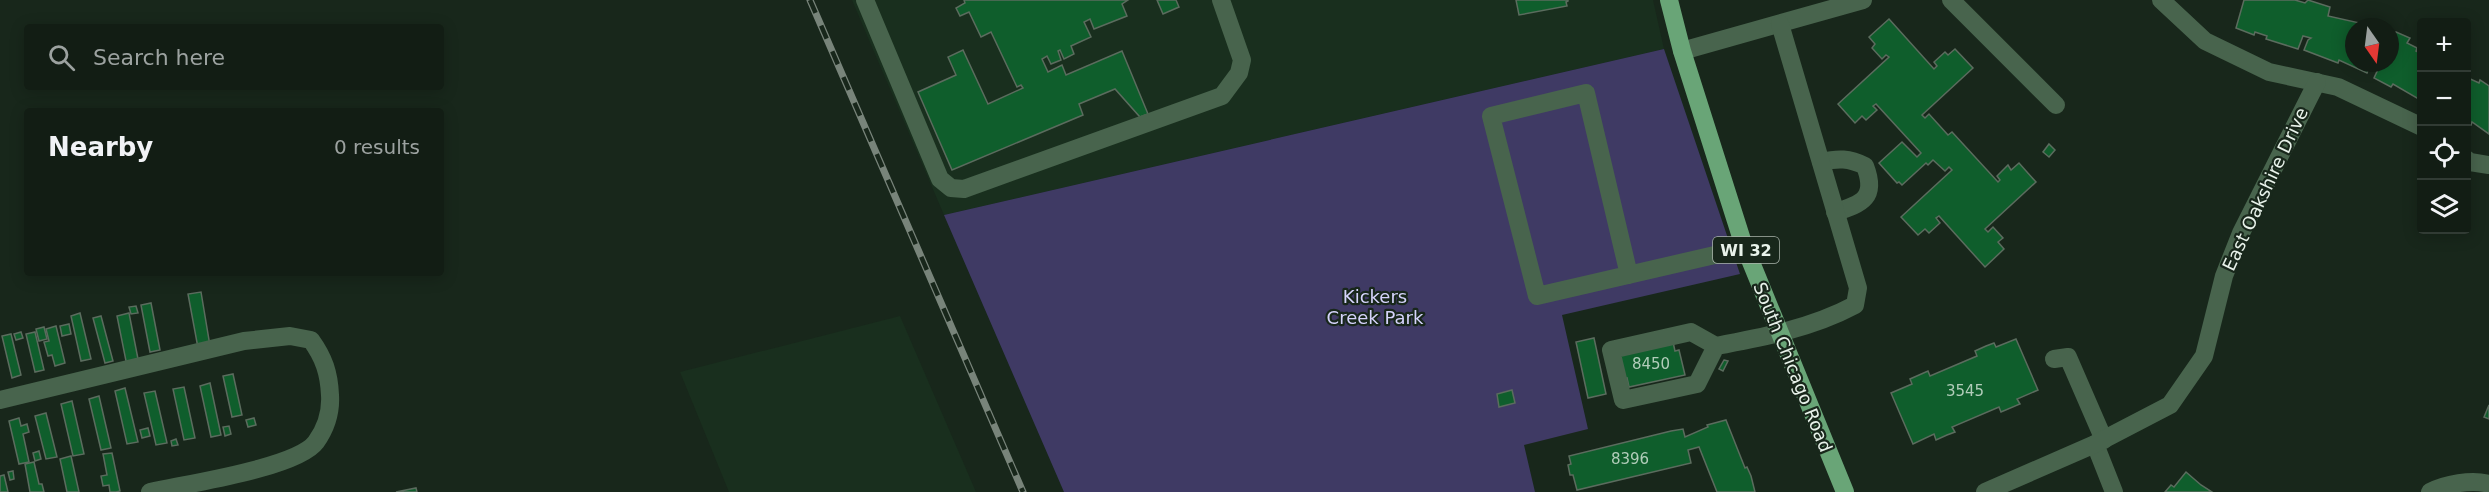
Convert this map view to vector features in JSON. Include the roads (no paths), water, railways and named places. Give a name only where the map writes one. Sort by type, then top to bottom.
[{"type":"main road","name":"South Chicago Road","points":[[1669,0],[1682,51],[1745,248],[1845,492]]},
{"type":"street","points":[[865,0],[940,179],[951,188],[964,189],[1222,96],[1239,73],[1242,60],[1221,0]]},
{"type":"street","points":[[1682,51],[1863,0]]},
{"type":"street","points":[[1951,0],[2056,105]]},
{"type":"street","points":[[2161,0],[2205,41],[2270,72],[2338,87],[2419,126]]},
{"type":"street","points":[[1716,346],[1697,384],[1623,400],[1611,350],[1691,332],[1716,346],[1780,334],[1842,312],[1855,304],[1858,288],[1780,24]]},
{"type":"street","name":"East Oakshire Drive","points":[[1985,492],[2099,442],[2170,405],[2204,356],[2224,276],[2241,234],[2318,82]]},
{"type":"street","points":[[1629,275],[1586,93],[1491,116],[1537,296],[1629,275],[1745,248]]},
{"type":"street","points":[[1821,162],[1836,158],[1851,159],[1865,166],[1870,178],[1867,195],[1858,206],[1835,212]]},
{"type":"street","points":[[2471,162],[2489,165]]},
{"type":"street","points":[[0,400],[244,341],[290,336],[311,340],[322,356],[329,376],[331,411],[316,443],[298,455],[275,464],[150,492]]},
{"type":"street","points":[[2054,359],[2068,357],[2099,442],[2114,492]]},
{"type":"street","points":[[2430,492],[2439,487],[2481,482],[2489,484]]},
{"type":"railway","points":[[810,0],[1023,492]]},
{"type":"park label","name":"Kickers Creek Park","points":[[1375,306]]}]
